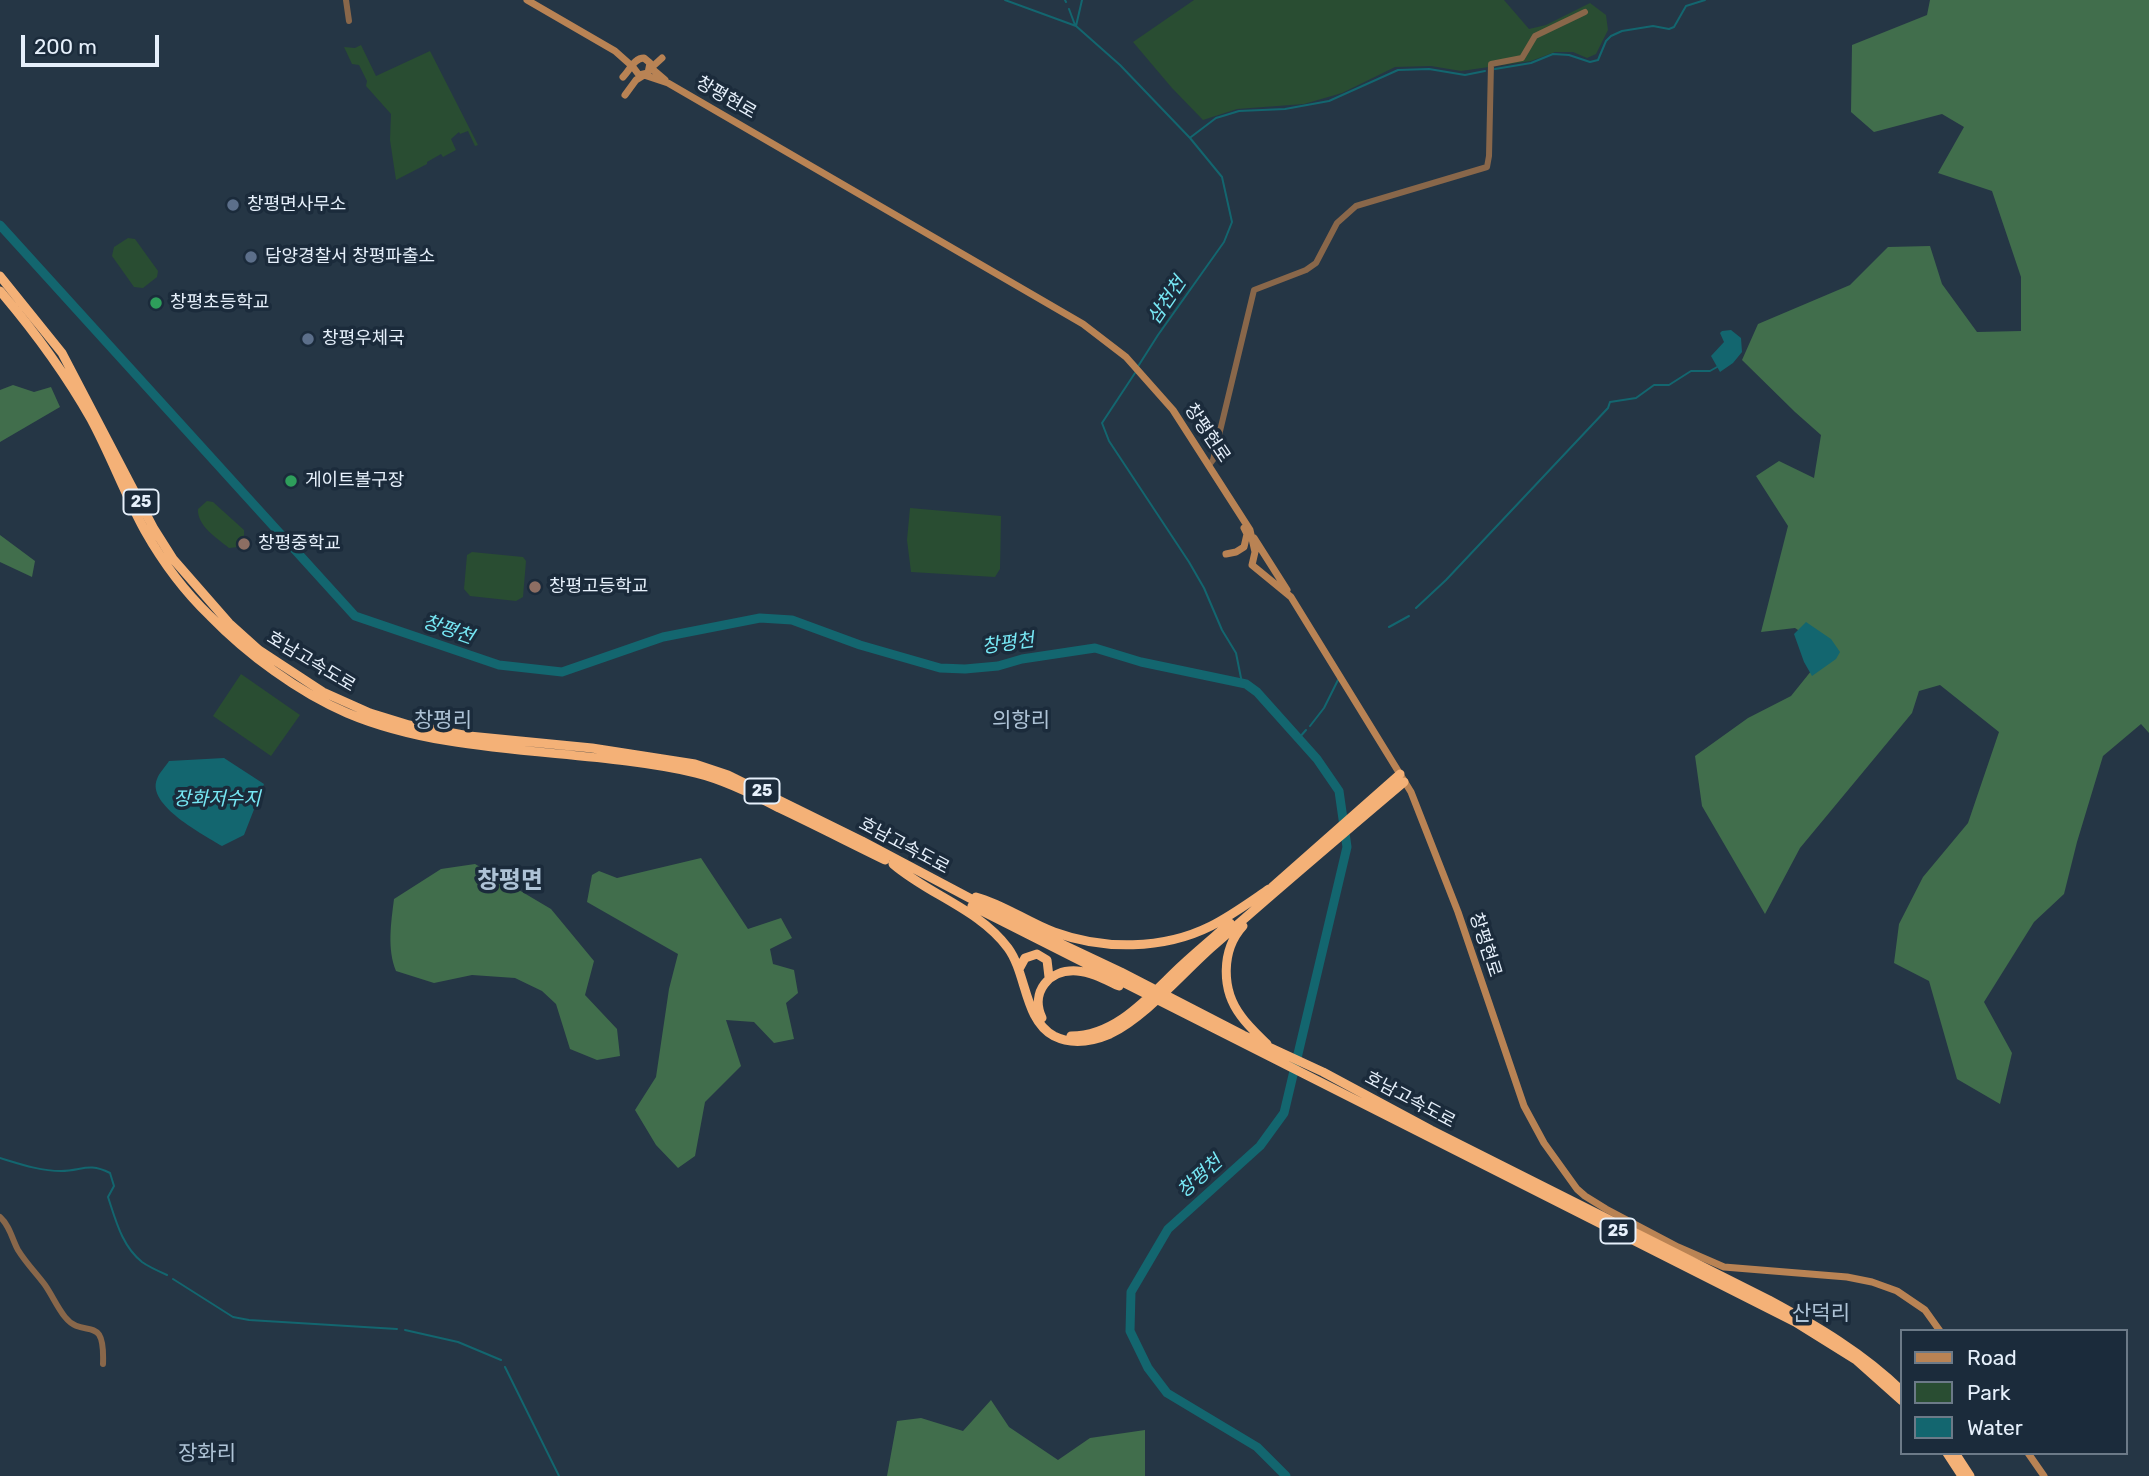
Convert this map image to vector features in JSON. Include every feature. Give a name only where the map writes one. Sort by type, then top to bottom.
[{"type":"highway","name":"호남고속도로","points":[[0,276],[62,353],[154,529],[173,559],[229,624],[259,650],[348,714],[469,736],[592,748],[695,764],[758,789],[1118,978]]},
{"type":"highway","name":"호남고속도로","points":[[0,291],[32,328],[72,386],[146,532],[184,586],[209,615],[252,655],[322,696]]},
{"type":"highway","name":"호남고속도로","points":[[371,717],[412,733],[478,745],[698,773],[760,798],[893,864],[1003,923],[1443,1136],[1805,1320],[1857,1352],[1900,1389]]},
{"type":"highway","points":[[893,864],[912,880],[970,913],[1004,944],[1019,969],[1035,1017],[1045,1031],[1069,1041],[1094,1039],[1110,1033],[1139,1014],[1316,846],[1362,806],[1402,778]]},
{"type":"highway","points":[[1019,969],[1025,958],[1037,954],[1047,960],[1049,977],[1038,994],[1037,1004],[1040,1016],[1047,1026],[1069,1036],[1082,1036],[1113,1025],[1139,1006],[1183,964],[1271,891],[1312,861],[1362,818],[1402,778]]},
{"type":"highway","points":[[960,893],[988,900],[1037,925],[1075,938],[1114,944],[1141,944],[1165,942],[1209,927],[1271,891]]},
{"type":"highway","points":[[1271,891],[1231,943],[1226,968],[1230,997],[1239,1014],[1273,1054]]},
{"type":"highway","points":[[1049,977],[1074,971],[1118,978]]},
{"type":"highway","name":"호남고속도로","points":[[1322,1077],[1795,1322],[1856,1360],[1900,1399]]},
{"type":"highway","points":[[1948,1455],[1962,1476]]},
{"type":"highway","points":[[1956,1455],[1970,1476]]},
{"type":"main road","points":[[527,0],[617,53],[650,68],[668,83]]},
{"type":"main road","points":[[617,53],[625,66],[623,77],[638,64],[662,58]]},
{"type":"main road","points":[[625,95],[636,80],[648,73],[662,58]]},
{"type":"main road","points":[[662,58],[658,69],[668,83]]},
{"type":"main road","points":[[638,64],[643,75],[668,83]]},
{"type":"main road","points":[[625,95],[638,64]]},
{"type":"main road","points":[[625,95],[646,81],[668,83]]},
{"type":"main road","name":"창평현로","points":[[668,83],[1083,324],[1128,359],[1147,379],[1172,410],[1250,530],[1255,552],[1252,565],[1291,597],[1411,792],[1450,890],[1524,1107],[1544,1143],[1585,1196],[1678,1247],[1724,1267],[1847,1278],[1872,1282],[1897,1291],[1925,1310],[1939,1329]]},
{"type":"main road","points":[[1226,554],[1244,547],[1247,534],[1234,511],[1231,499]]},
{"type":"main road","points":[[1250,530],[1291,597]]},
{"type":"main road","points":[[2029,1455],[2045,1476]]},
{"type":"street","points":[[346,0],[349,21]]},
{"type":"street","points":[[1209,466],[1213,460],[1254,290],[1316,264],[1337,223],[1356,206],[1487,167],[1491,64],[1522,58],[1535,36],[1585,12]]},
{"type":"street","points":[[0,1217],[17,1248],[46,1286],[65,1317],[74,1324],[94,1329],[100,1335],[104,1344],[103,1364]]},
{"type":"green space","points":[[1194,0],[1504,0],[1529,29],[1546,25],[1590,3],[1606,15],[1608,30],[1596,54],[1587,58],[1573,52],[1555,52],[1531,61],[1461,71],[1431,66],[1395,67],[1342,93],[1304,104],[1237,109],[1203,120],[1133,42]]},
{"type":"green space","points":[[361,45],[376,76],[430,51],[478,145],[475,146],[468,131],[459,132],[451,139],[456,150],[443,157],[441,154],[396,180],[390,140],[391,114],[366,86],[367,81],[359,65],[352,64],[344,47],[355,48]]},
{"type":"green space","points":[[128,238],[135,239],[158,271],[157,277],[143,288],[134,287],[112,256],[114,247]]},
{"type":"green space","points":[[207,501],[213,502],[244,530],[244,541],[238,547],[229,548],[204,526],[198,509]]},
{"type":"green space","points":[[910,508],[1001,516],[1000,569],[995,577],[911,572],[907,540]]},
{"type":"green space","points":[[472,552],[523,557],[526,561],[523,597],[516,601],[470,596],[464,589],[467,555]]},
{"type":"green space","points":[[241,674],[300,715],[271,756],[213,716]]},
{"type":"shaded area","points":[[1930,0],[2149,0],[2149,733],[2141,724],[2103,756],[2064,894],[2034,922],[1984,1002],[2012,1053],[2000,1104],[1957,1079],[1929,981],[1894,963],[1899,924],[1923,877],[1968,823],[1999,732],[1940,685],[1919,691],[1912,713],[1800,848],[1765,914],[1702,806],[1695,756],[1748,718],[1791,696],[1828,650],[1795,628],[1761,632],[1788,526],[1756,476],[1779,461],[1814,478],[1821,435],[1742,360],[1758,324],[1850,285],[1888,247],[1930,246],[1942,284],[1977,332],[2021,331],[2021,277],[1992,191],[1938,173],[1964,127],[1942,114],[1874,132],[1851,112],[1852,45],[1927,15]]},
{"type":"shaded area","points":[[13,385],[34,392],[51,387],[60,407],[0,442],[0,390]]},
{"type":"shaded area","points":[[0,535],[35,561],[32,577],[0,562]]},
{"type":"shaded area","points":[[701,858],[748,929],[781,918],[792,938],[770,949],[773,964],[794,970],[798,993],[786,1003],[794,1039],[774,1043],[754,1022],[726,1020],[741,1066],[705,1102],[695,1156],[678,1168],[656,1145],[635,1110],[656,1077],[669,989],[678,954],[587,902],[592,875],[599,871],[617,878]]},
{"type":"shaded area","points":[[475,864],[551,909],[594,961],[585,995],[617,1029],[620,1056],[597,1060],[570,1049],[556,1004],[542,991],[515,978],[472,975],[434,983],[396,971],[391,945],[394,899],[441,869]]},
{"type":"shaded area","points":[[991,1400],[1009,1427],[1058,1460],[1090,1438],[1145,1430],[1145,1476],[887,1476],[897,1421],[921,1418],[963,1431]]},
{"type":"water","points":[[1731,330],[1741,338],[1742,352],[1720,372],[1711,356],[1724,342],[1720,333]]},
{"type":"water","points":[[1806,622],[1831,639],[1840,652],[1836,659],[1812,676],[1794,634]]},
{"type":"water","name":"장화저수지","points":[[224,758],[264,784],[244,835],[222,846],[168,809],[156,789],[157,779],[169,761]]},
{"type":"waterway","name":"삼천천","points":[[1005,0],[1076,26],[1120,65],[1190,138],[1222,177],[1232,222],[1224,242],[1137,368]]},
{"type":"waterway","points":[[1076,26],[1082,0]]},
{"type":"waterway","points":[[1495,69],[1531,63],[1553,54],[1569,55],[1590,62],[1598,60],[1611,36],[1622,31],[1653,26],[1669,29],[1674,27],[1686,6],[1705,0]]},
{"type":"waterway","points":[[1069,9],[1075,25]]},
{"type":"waterway","points":[[1191,137],[1216,118],[1239,111],[1285,109],[1329,101],[1398,70],[1429,69],[1465,75],[1485,71]]},
{"type":"waterway","name":"창평천","points":[[0,225],[355,616],[499,665],[562,672],[663,637],[760,618],[792,620],[860,645],[940,668],[998,666],[1022,659],[1095,648],[1141,662],[1246,684],[1257,692],[1317,759],[1339,791],[1347,847],[1284,1113],[1260,1146],[1168,1229],[1131,1292],[1130,1331],[1148,1368],[1167,1393],[1257,1447],[1286,1476]]},
{"type":"waterway","points":[[1416,608],[1446,580],[1608,408],[1610,402],[1636,398],[1654,385],[1669,385],[1691,371],[1710,371],[1717,367]]},
{"type":"waterway","name":"삼천천","points":[[1135,373],[1102,423],[1109,441],[1204,588],[1222,630],[1236,653],[1242,683]]},
{"type":"waterway","points":[[1389,627],[1409,616]]},
{"type":"waterway","points":[[1310,726],[1324,708],[1338,680]]},
{"type":"waterway","points":[[1299,738],[1306,730]]},
{"type":"waterway","points":[[0,1158],[45,1170],[90,1168],[110,1173],[114,1186],[108,1197],[125,1241],[142,1262],[167,1275]]},
{"type":"waterway","points":[[173,1279],[233,1317],[397,1329]]},
{"type":"waterway","points":[[405,1330],[458,1342],[501,1360]]},
{"type":"waterway","points":[[505,1367],[559,1476]]},
{"type":"place","name":"창평면사무소","points":[[233,205]]},
{"type":"place","name":"담양경찰서 창평파출소","points":[[251,257]]},
{"type":"place","name":"창평초등학교","points":[[156,303]]},
{"type":"place","name":"창평우체국","points":[[308,339]]},
{"type":"place","name":"게이트볼구장","points":[[291,481]]},
{"type":"place","name":"창평중학교","points":[[244,544]]},
{"type":"place","name":"창평고등학교","points":[[535,587]]},
{"type":"district","name":"창평리","points":[[443,721]]},
{"type":"district","name":"의항리","points":[[1021,721]]},
{"type":"district","name":"창평면","points":[[510,881]]},
{"type":"district","name":"산덕리","points":[[1821,1314]]},
{"type":"district","name":"장화리","points":[[207,1454]]}]
